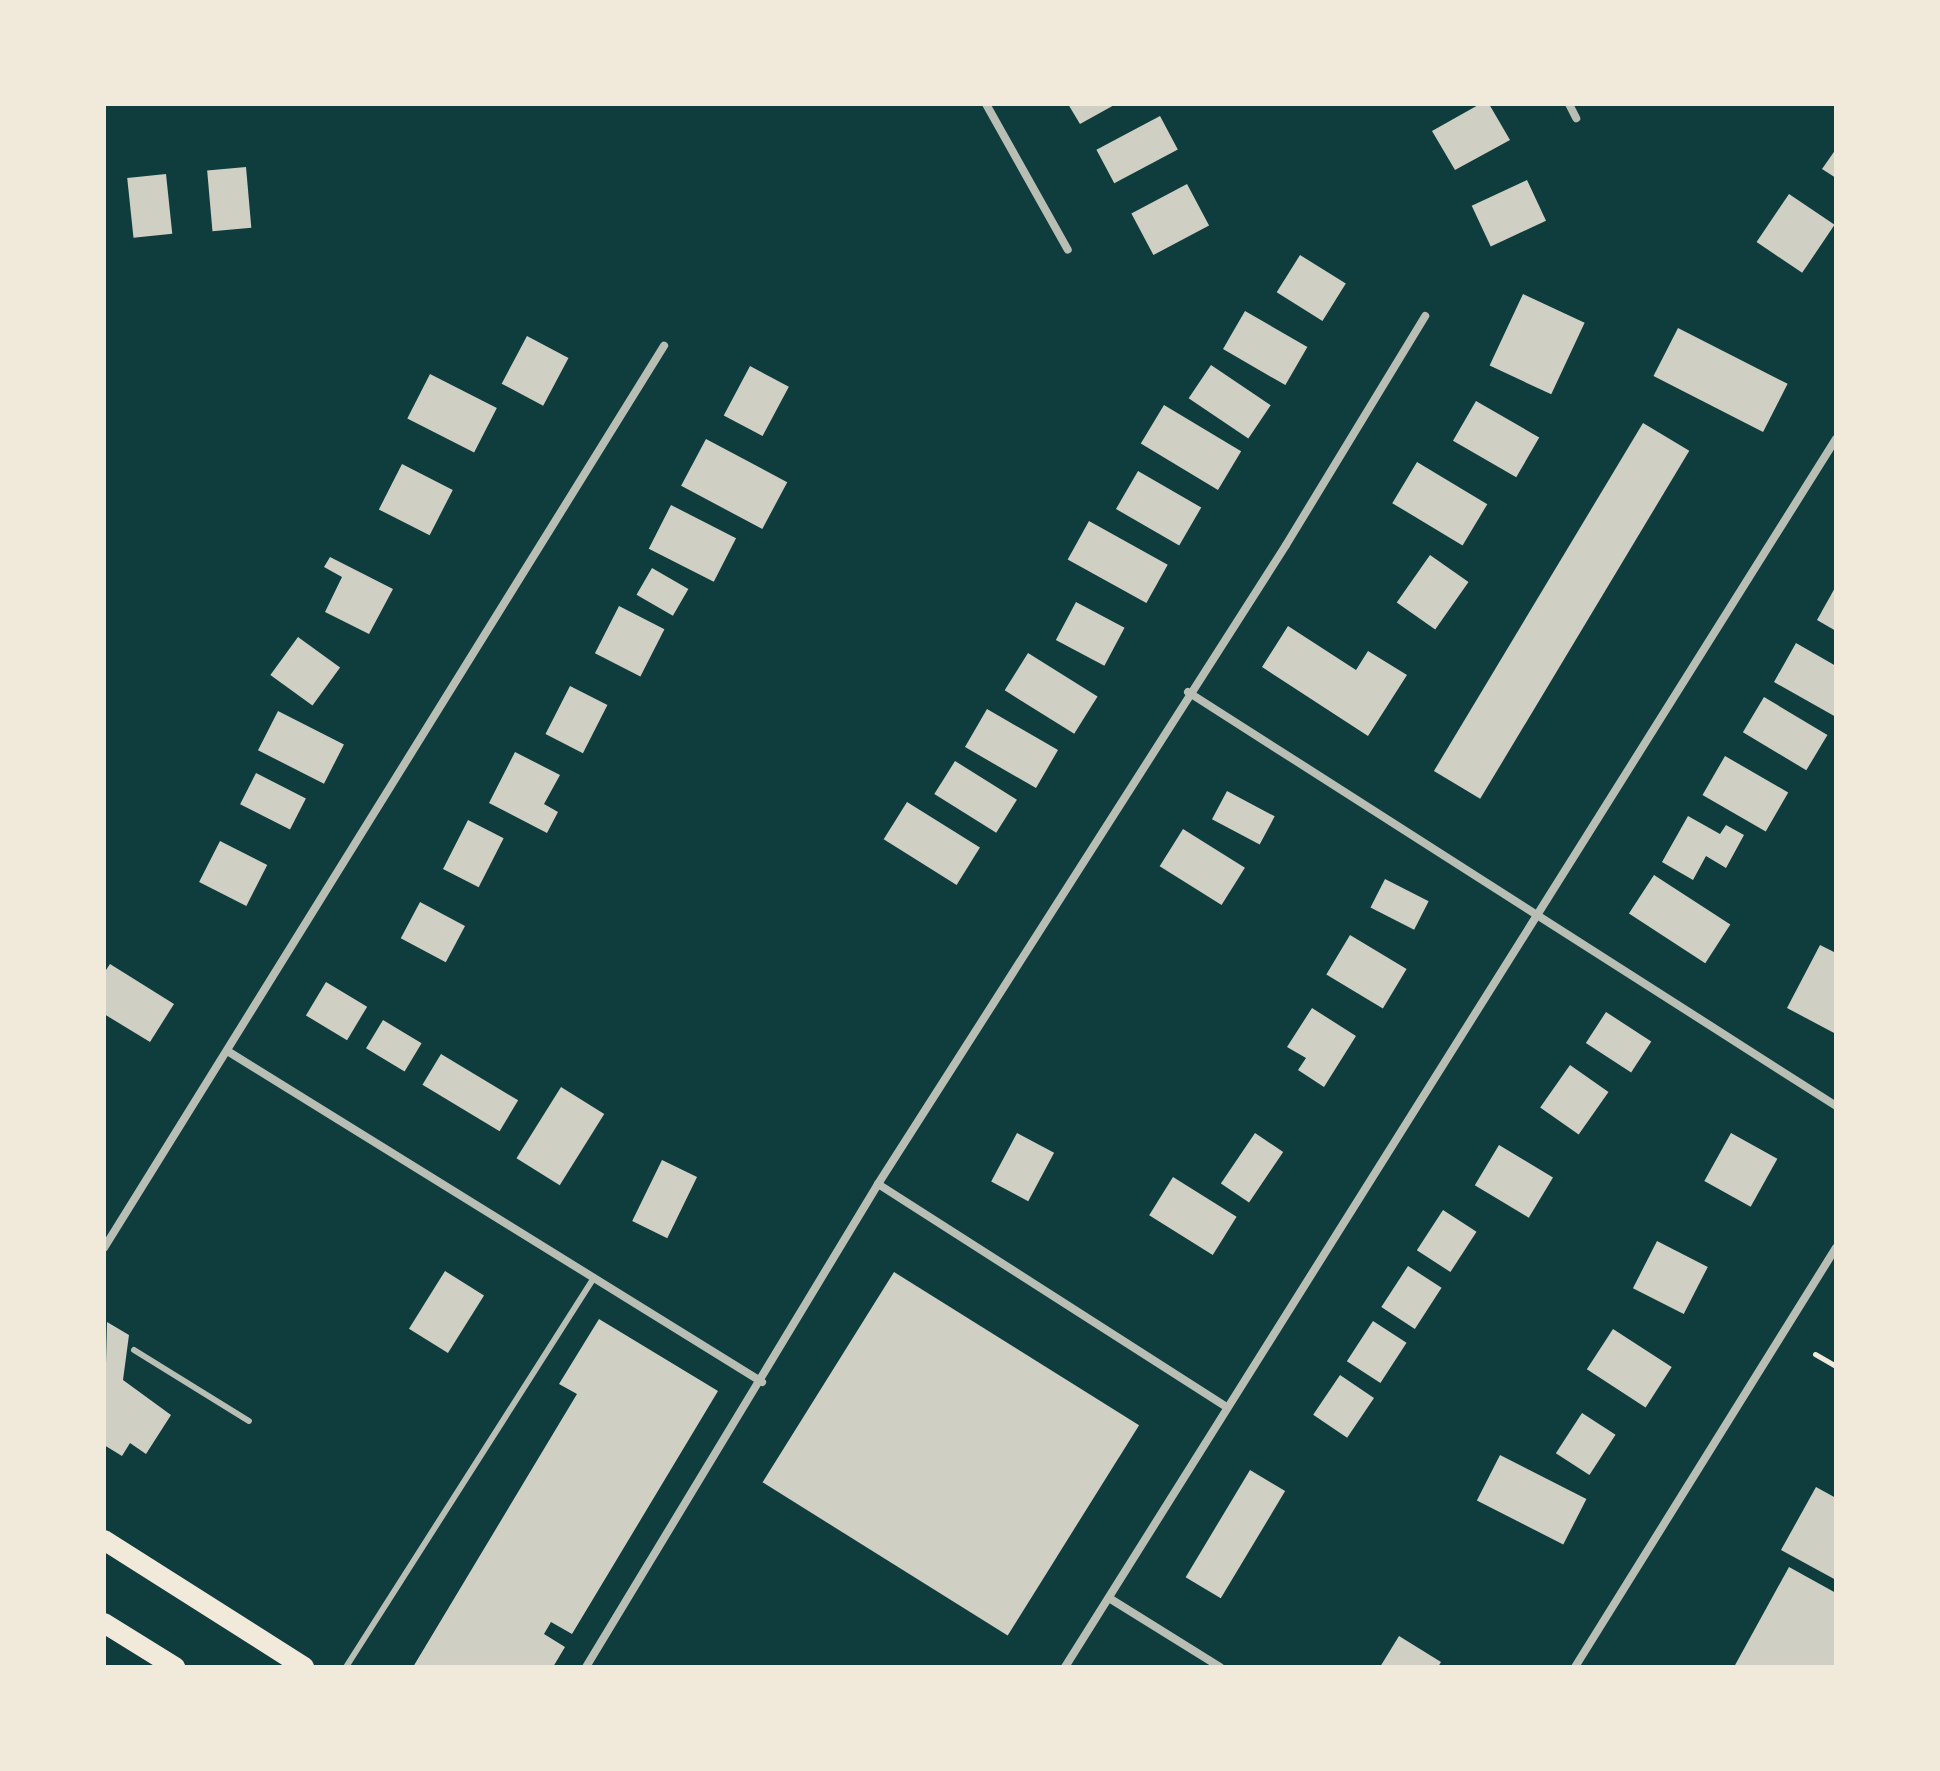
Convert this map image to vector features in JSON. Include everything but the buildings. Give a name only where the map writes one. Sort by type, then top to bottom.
[{"type":"main road","points":[[104,1540],[304,1667]]},
{"type":"main road","points":[[104,1623],[175,1667]]},
{"type":"street","points":[[986,104],[1068,250]]},
{"type":"street","points":[[1569,104],[1576,118]]},
{"type":"street","points":[[586,1667],[762,1382],[878,1184],[1188,692],[1286,545],[1425,316]]},
{"type":"street","points":[[104,1248],[229,1052],[664,346]]},
{"type":"street","points":[[1065,1667],[1836,439]]},
{"type":"street","points":[[1188,692],[1836,1106]]},
{"type":"street","points":[[229,1052],[762,1382]]},
{"type":"street","points":[[878,1184],[1227,1407]]},
{"type":"street","points":[[1575,1667],[1836,1248]]},
{"type":"street","points":[[1109,1598],[1220,1667]]},
{"type":"lane","points":[[346,1667],[594,1278]]},
{"type":"lane","points":[[134,1350],[249,1421]]},
{"type":"path","points":[[1815,1354],[1836,1366]]}]
